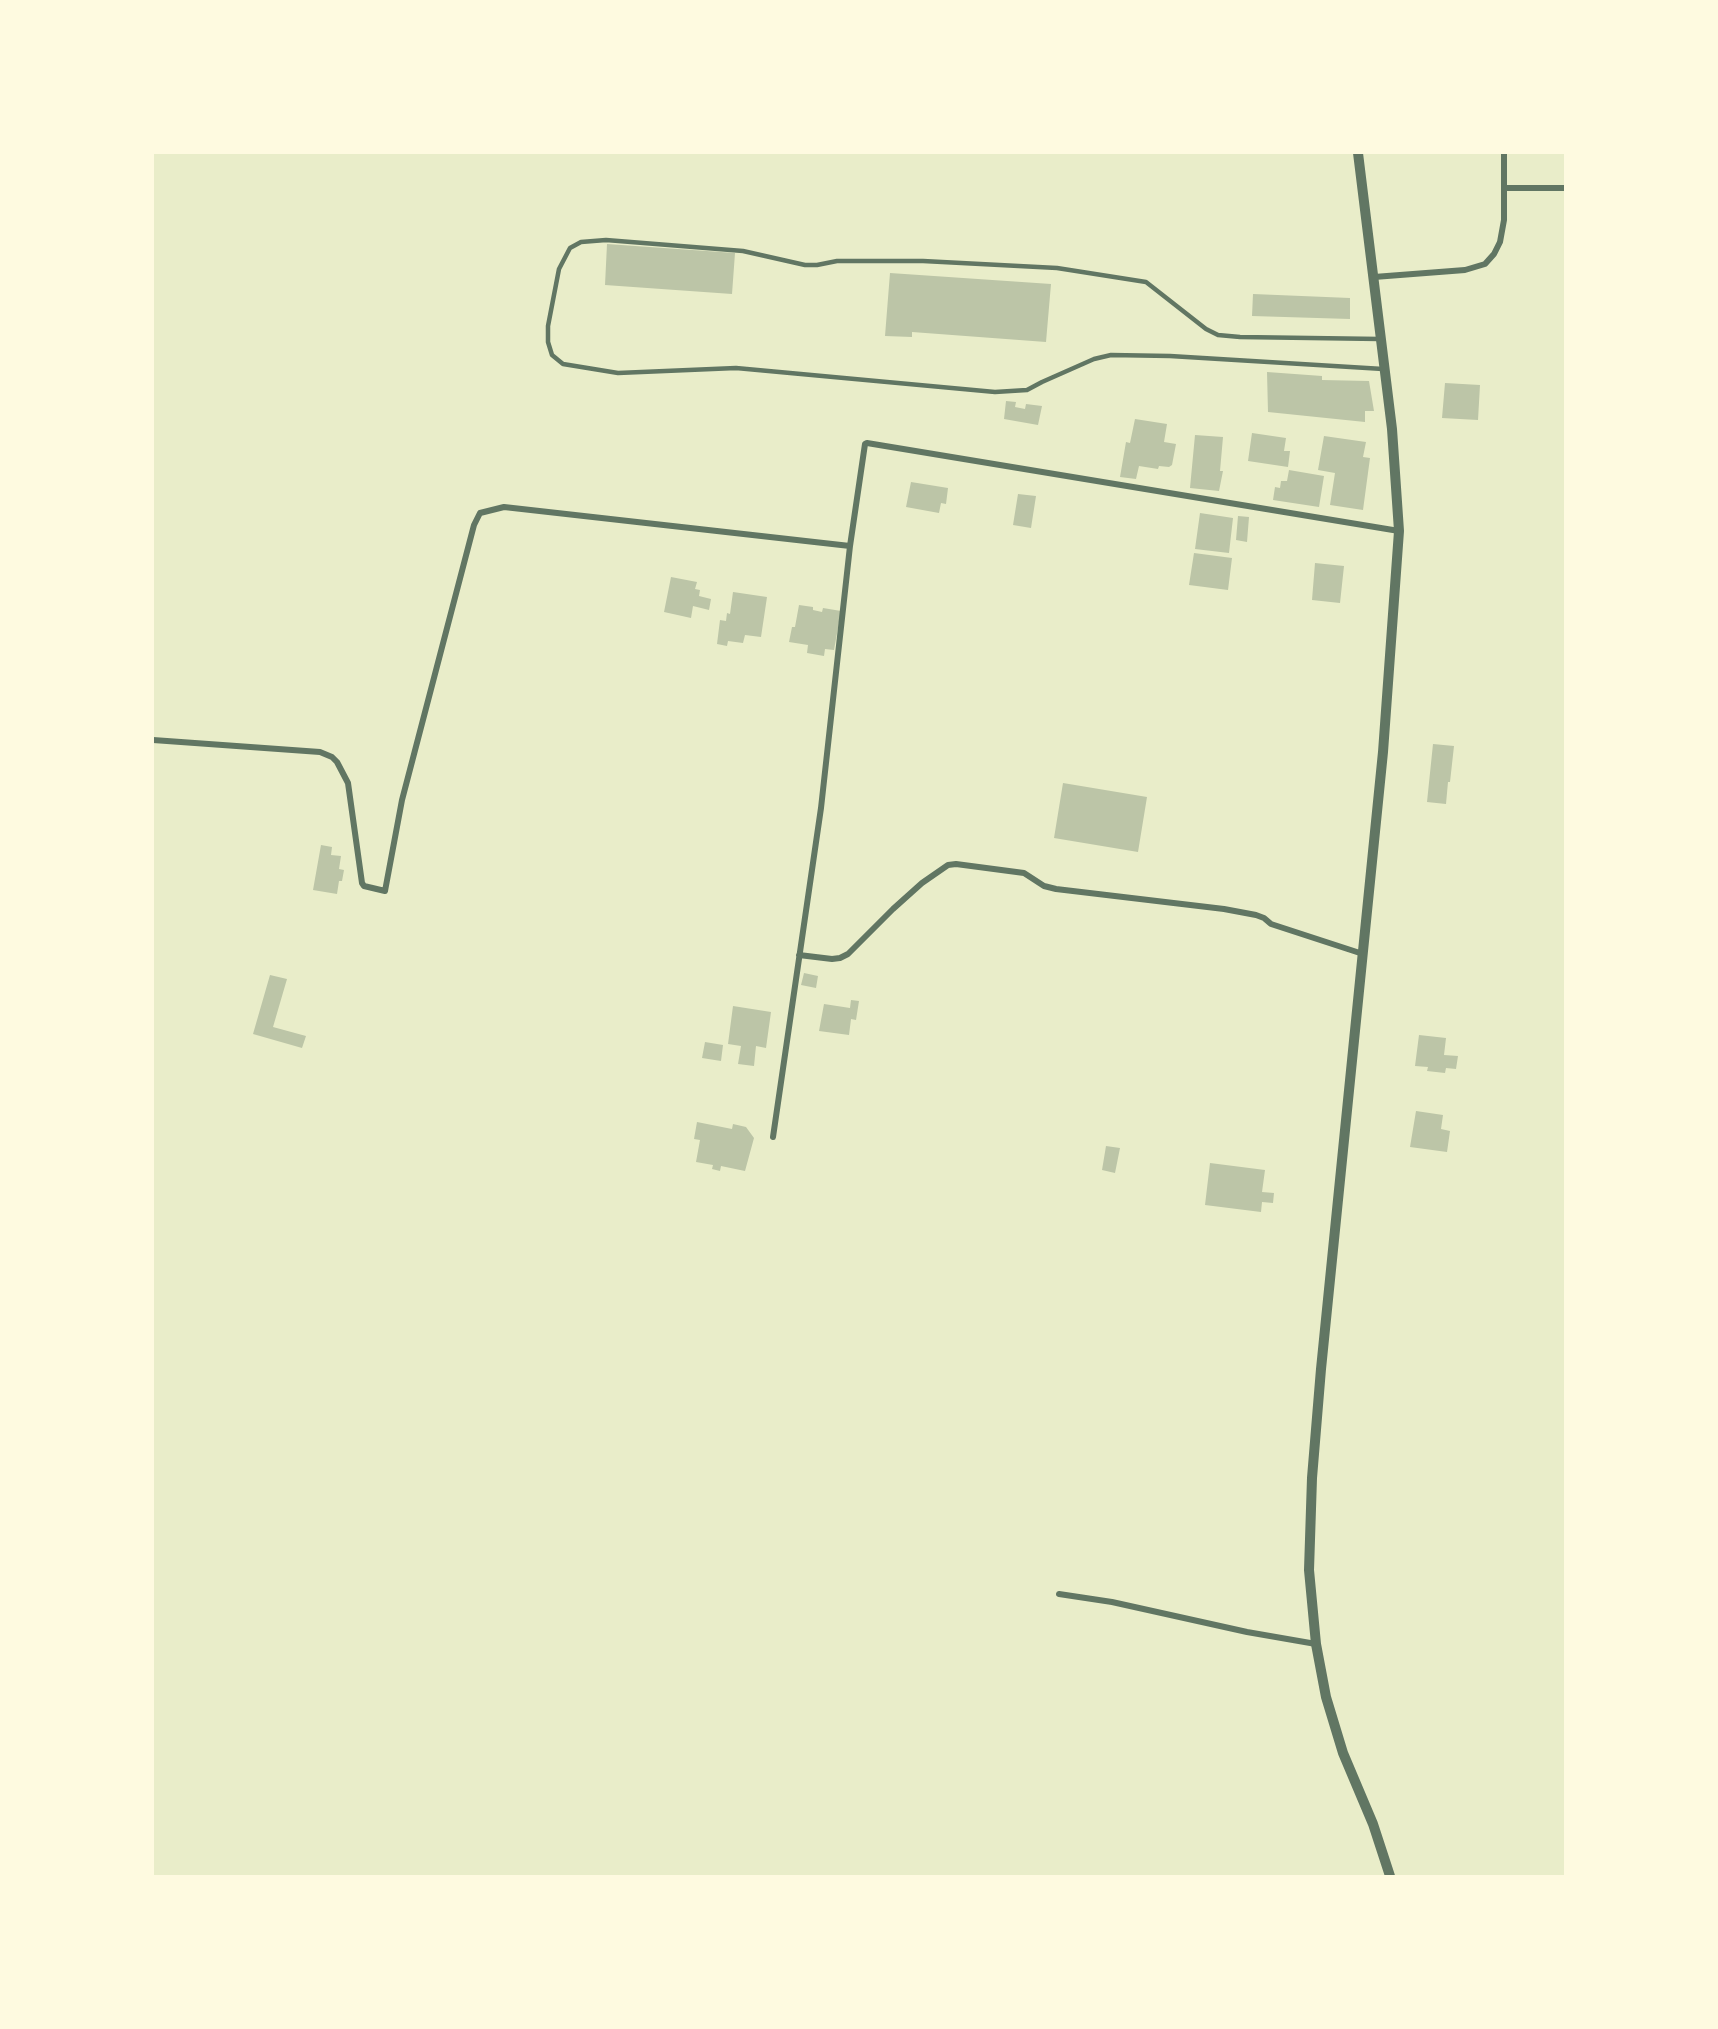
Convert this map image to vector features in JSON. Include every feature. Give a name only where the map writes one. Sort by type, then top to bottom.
[{"type":"street","points":[[1358,153],[1397,478],[1399,531],[1384,740],[1312,1478],[1309,1570],[1316,1644],[1326,1697],[1343,1753],[1373,1824],[1390,1876]]},
{"type":"street","points":[[1374,277],[1466,270],[1485,264],[1494,254],[1500,242],[1504,219],[1504,153]]},
{"type":"street","points":[[1504,188],[1565,188]]},
{"type":"street","points":[[773,1137],[821,808],[850,546],[867,443],[1399,531]]},
{"type":"street","points":[[153,740],[314,751],[332,757],[348,783],[362,883],[364,886],[385,891],[402,800],[474,525],[480,513],[504,507],[850,546]]},
{"type":"street","points":[[799,955],[832,959],[848,954],[922,883],[948,865],[956,864],[1024,873],[1044,886],[1056,889],[1224,909],[1256,915],[1271,924],[1364,954]]},
{"type":"street","points":[[1059,1594],[1112,1602],[1247,1632],[1316,1644]]},
{"type":"lane","points":[[1381,339],[1240,337],[1218,334],[1206,329],[1146,282],[1057,268],[912,260],[837,261],[805,265],[743,251],[606,240],[581,242],[570,248],[559,269],[548,326],[548,342],[552,355],[563,364],[618,373],[736,368],[994,392],[1027,390],[1042,381],[1094,359],[1111,355],[1170,356],[1385,369]]},
{"type":"building","points":[[607,244],[735,253],[732,294],[605,285]]},
{"type":"building","points":[[890,273],[1051,284],[1046,342],[912,332],[912,337],[885,336]]},
{"type":"building","points":[[1253,294],[1350,298],[1350,319],[1252,316]]},
{"type":"building","points":[[1267,372],[1322,376],[1322,380],[1369,381],[1374,411],[1365,411],[1365,422],[1268,412]]},
{"type":"building","points":[[1445,383],[1480,385],[1478,420],[1442,418]]},
{"type":"building","points":[[1006,401],[1016,402],[1015,407],[1025,409],[1026,404],[1042,406],[1038,425],[1004,419]]},
{"type":"building","points":[[1135,419],[1167,424],[1164,442],[1176,444],[1172,465],[1159,466],[1158,469],[1139,466],[1136,479],[1120,477],[1126,442],[1130,443]]},
{"type":"building","points":[[1252,433],[1286,438],[1284,451],[1290,451],[1288,467],[1248,461]]},
{"type":"building","points":[[1195,435],[1223,437],[1220,471],[1223,471],[1219,491],[1190,488]]},
{"type":"building","points":[[1324,436],[1366,442],[1363,457],[1370,458],[1363,510],[1330,505],[1335,473],[1318,470]]},
{"type":"building","points":[[1289,470],[1324,476],[1319,507],[1273,500],[1275,487],[1280,488],[1281,481],[1287,481]]},
{"type":"building","points":[[911,482],[948,488],[946,504],[941,503],[939,513],[906,507]]},
{"type":"building","points":[[1018,494],[1036,496],[1031,528],[1013,525]]},
{"type":"building","points":[[1200,513],[1233,518],[1229,553],[1195,549]]},
{"type":"building","points":[[1238,516],[1249,517],[1247,542],[1236,540]]},
{"type":"building","points":[[1194,553],[1232,558],[1228,590],[1189,585]]},
{"type":"building","points":[[1315,563],[1344,566],[1340,603],[1312,600]]},
{"type":"building","points":[[671,577],[697,582],[695,589],[700,590],[699,596],[711,599],[709,610],[693,606],[691,618],[664,612]]},
{"type":"building","points":[[733,592],[767,597],[761,637],[745,635],[743,643],[728,641],[727,646],[717,644],[720,620],[726,621],[727,613],[730,614]]},
{"type":"building","points":[[799,605],[813,607],[813,610],[822,612],[823,608],[841,611],[834,650],[825,649],[824,656],[807,653],[808,645],[789,642],[792,627],[795,627]]},
{"type":"building","points":[[1433,744],[1454,746],[1446,804],[1427,802]]},
{"type":"building","points":[[1063,783],[1147,797],[1138,852],[1054,838]]},
{"type":"building","points":[[321,845],[332,847],[331,855],[341,856],[339,869],[344,870],[337,894],[313,890]]},
{"type":"building","points":[[804,973],[818,976],[816,988],[801,985]]},
{"type":"building","points":[[270,975],[287,979],[273,1027],[306,1036],[302,1048],[253,1034]]},
{"type":"building","points":[[851,1000],[859,1001],[856,1020],[851,1019],[849,1035],[819,1031],[824,1004],[850,1008]]},
{"type":"building","points":[[733,1006],[771,1012],[766,1048],[756,1046],[754,1066],[738,1064],[741,1046],[728,1044]]},
{"type":"building","points":[[1419,1035],[1446,1038],[1444,1055],[1458,1056],[1456,1069],[1446,1068],[1445,1073],[1427,1071],[1428,1067],[1415,1066]]},
{"type":"building","points":[[705,1042],[723,1045],[721,1061],[702,1058]]},
{"type":"building","points":[[1416,1111],[1443,1115],[1441,1129],[1450,1131],[1447,1152],[1410,1147]]},
{"type":"building","points":[[697,1122],[732,1129],[733,1124],[746,1127],[754,1138],[745,1171],[721,1166],[720,1171],[712,1169],[713,1165],[696,1162],[700,1140],[694,1139]]},
{"type":"building","points":[[1106,1146],[1120,1148],[1115,1173],[1102,1170]]},
{"type":"building","points":[[1210,1163],[1265,1170],[1262,1192],[1274,1193],[1273,1203],[1262,1202],[1261,1212],[1205,1205]]}]
